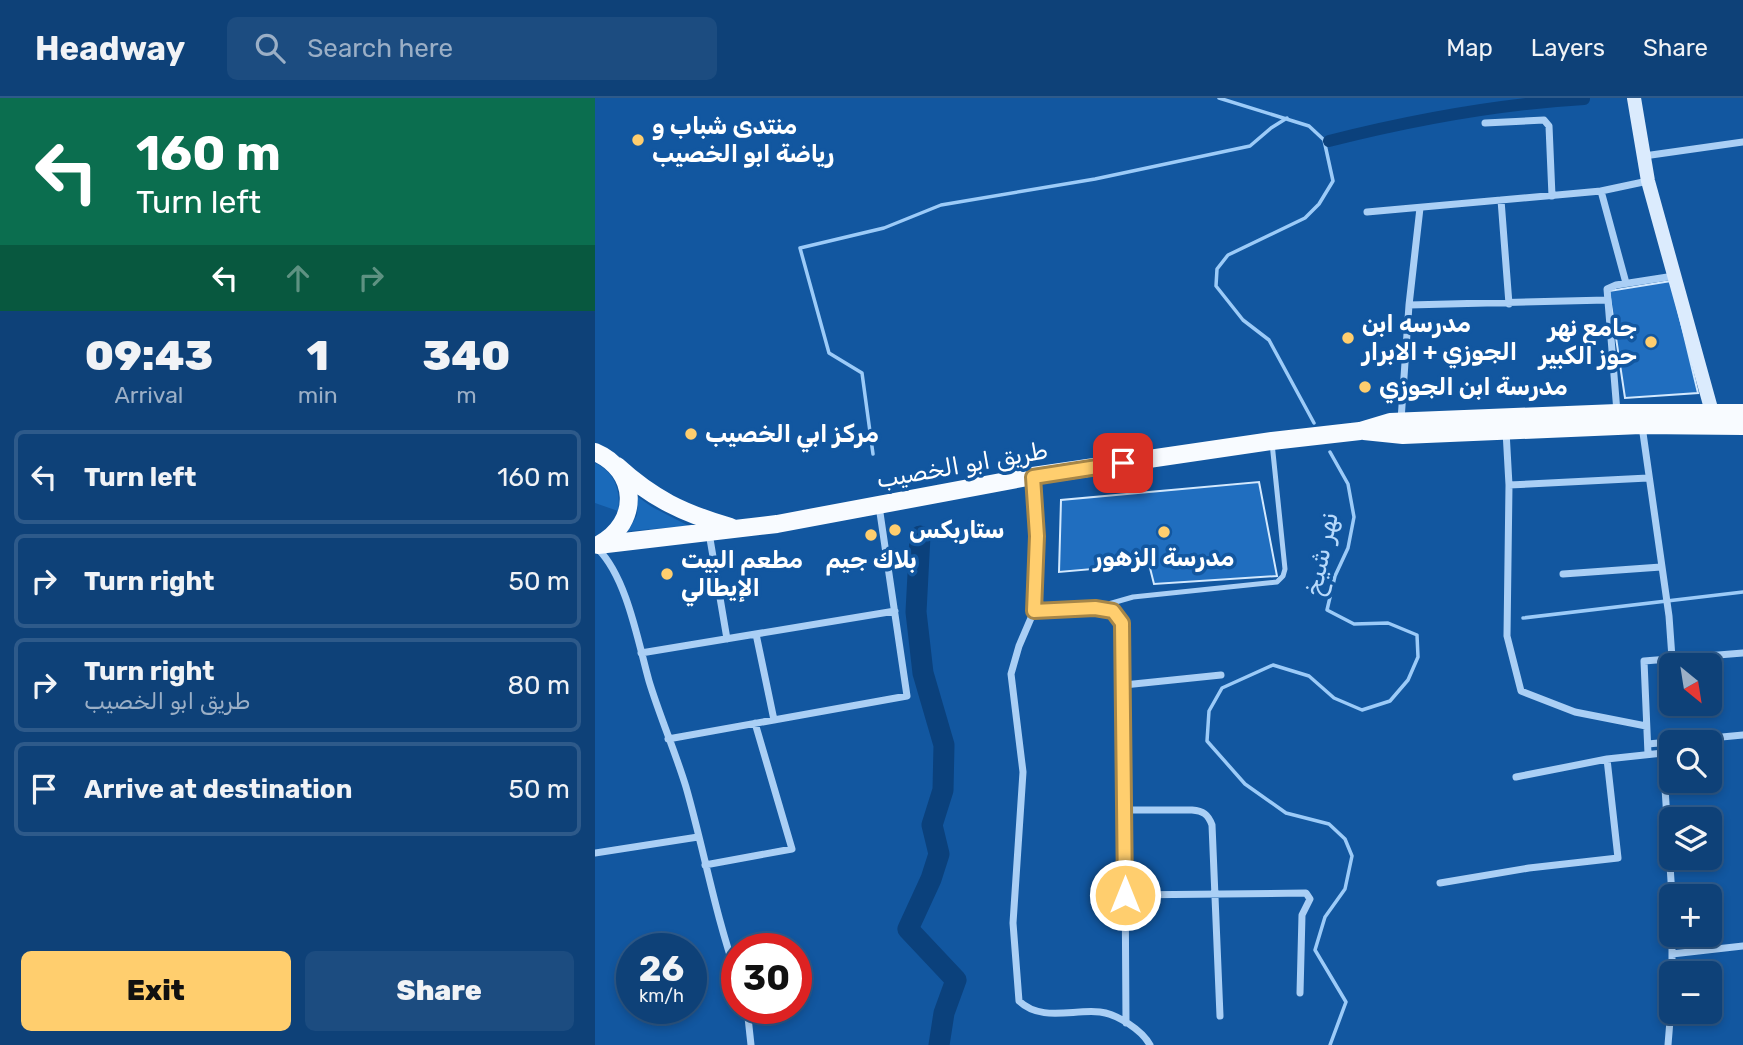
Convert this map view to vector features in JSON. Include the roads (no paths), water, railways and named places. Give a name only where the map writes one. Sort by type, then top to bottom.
[{"type":"main road","name":"طريق ابو الخصيب","points":[[596,545],[740,530],[1033,477],[1360,430],[1401,421],[1617,412],[1743,413]]},
{"type":"main road","name":"طريق ابو الخصيب","points":[[1360,430],[1403,435],[1641,425],[1743,426]]},
{"type":"main road","name":"طريق ابو الخصيب","points":[[603,455],[640,487],[669,505],[693,516],[740,530]]},
{"type":"main road","points":[[596,545],[611,537],[626,516],[629,492],[625,479],[603,455]]},
{"type":"street","points":[[1634,98],[1648,181],[1712,412]]},
{"type":"street","points":[[1485,123],[1544,120],[1549,126],[1552,195]]},
{"type":"street","points":[[1644,156],[1743,142]]},
{"type":"street","points":[[1367,212],[1601,191],[1648,181]]},
{"type":"street","points":[[1601,191],[1626,283]]},
{"type":"street","points":[[1501,201],[1510,304]]},
{"type":"street","points":[[1401,421],[1409,305],[1420,208]]},
{"type":"street","points":[[1617,412],[1607,289],[1626,283],[1675,276]]},
{"type":"street","points":[[1409,305],[1607,300]]},
{"type":"street","points":[[1641,425],[1669,616],[1672,653]]},
{"type":"street","points":[[1506,430],[1509,485],[1507,636],[1521,691],[1575,712],[1646,726]]},
{"type":"street","points":[[1033,477],[1037,536],[1034,611],[1011,674],[1023,772],[1013,923],[1019,1001],[1026,1008],[1051,1014],[1101,1012],[1126,1023],[1146,1037],[1150,1045]]},
{"type":"street","points":[[1509,485],[1648,478]]},
{"type":"street","points":[[668,738],[907,696],[879,506]]},
{"type":"street","points":[[709,533],[727,639]]},
{"type":"street","points":[[596,545],[611,564],[618,579],[685,785],[722,933]]},
{"type":"street","points":[[1563,575],[1661,567]]},
{"type":"street","points":[[1034,611],[1095,608],[1113,611],[1122,623],[1126,1023]]},
{"type":"street","points":[[641,653],[895,611]]},
{"type":"street","points":[[757,634],[773,720]]},
{"type":"street","points":[[1722,654],[1743,653]]},
{"type":"street","points":[[1648,754],[1644,661],[1659,659]]},
{"type":"street","points":[[1124,685],[1221,674]]},
{"type":"street","points":[[705,865],[792,849],[755,723]]},
{"type":"street","points":[[1722,737],[1743,735]]},
{"type":"street","points":[[1648,744],[1659,743]]},
{"type":"street","points":[[1516,776],[1607,759],[1659,753]]},
{"type":"street","points":[[1440,883],[1529,868],[1618,858],[1607,759]]},
{"type":"street","points":[[1666,793],[1671,884]]},
{"type":"street","points":[[1125,810],[1192,810],[1209,816],[1212,825],[1220,1016]]},
{"type":"street","points":[[595,853],[698,836]]},
{"type":"street","points":[[1125,895],[1306,893],[1310,899],[1302,915],[1300,993]]},
{"type":"street","points":[[1672,954],[1743,946]]},
{"type":"street","points":[[1672,947],[1672,961]]},
{"type":"street","points":[[749,1024],[751,1045]]},
{"type":"street","points":[[1666,1044],[1669,1024]]},
{"type":"lane","points":[[1095,608],[1133,597],[1277,582],[1285,569],[1272,441]]},
{"type":"waterway","name":"نهر شيخ","points":[[1219,98],[1309,126],[1324,140],[1333,181],[1319,204],[1305,218],[1228,255],[1217,269],[1216,286],[1243,320],[1269,340],[1314,423]]},
{"type":"waterway","points":[[1329,141],[1455,114],[1584,99]]},
{"type":"waterway","points":[[873,454],[862,373],[829,353],[800,248],[884,228],[941,205],[1095,179],[1250,146],[1287,118]]},
{"type":"waterway","name":"نهر شيخ","points":[[1330,452],[1348,484],[1354,517],[1348,548],[1335,576],[1327,610],[1354,624],[1388,623],[1417,635],[1418,657],[1408,680],[1390,701],[1362,710],[1334,698],[1309,676],[1273,665],[1222,688],[1209,711],[1207,741],[1245,784],[1286,813],[1329,824],[1345,839],[1352,856],[1345,889],[1325,917],[1315,950],[1346,1002],[1330,1045]]},
{"type":"waterway","points":[[920,536],[916,612],[923,673],[944,745],[943,790],[932,825],[939,854],[931,879],[908,929],[956,980],[944,1013],[939,1045]]},
{"type":"waterway","points":[[1523,618],[1743,592]]},
{"type":"place","name":"منتدى شباب و رياضة ابو الخصيب","points":[[638,140]]},
{"type":"place","name":"مدرسه ابن الجوزي + الابرار","points":[[1348,338]]},
{"type":"place","name":"جامع نهر حوز الكبير","points":[[1651,342]]},
{"type":"place","name":"مدرسة ابن الجوزي","points":[[1365,387]]},
{"type":"place","name":"مركز ابي الخصيب","points":[[691,434]]},
{"type":"place","name":"ستاربكس","points":[[895,530]]},
{"type":"place","name":"مدرسة الزهور","points":[[1164,532]]},
{"type":"place","name":"بلاك جيم","points":[[871,535]]},
{"type":"place","name":"مطعم البيت الإيطالي","points":[[667,574]]}]
